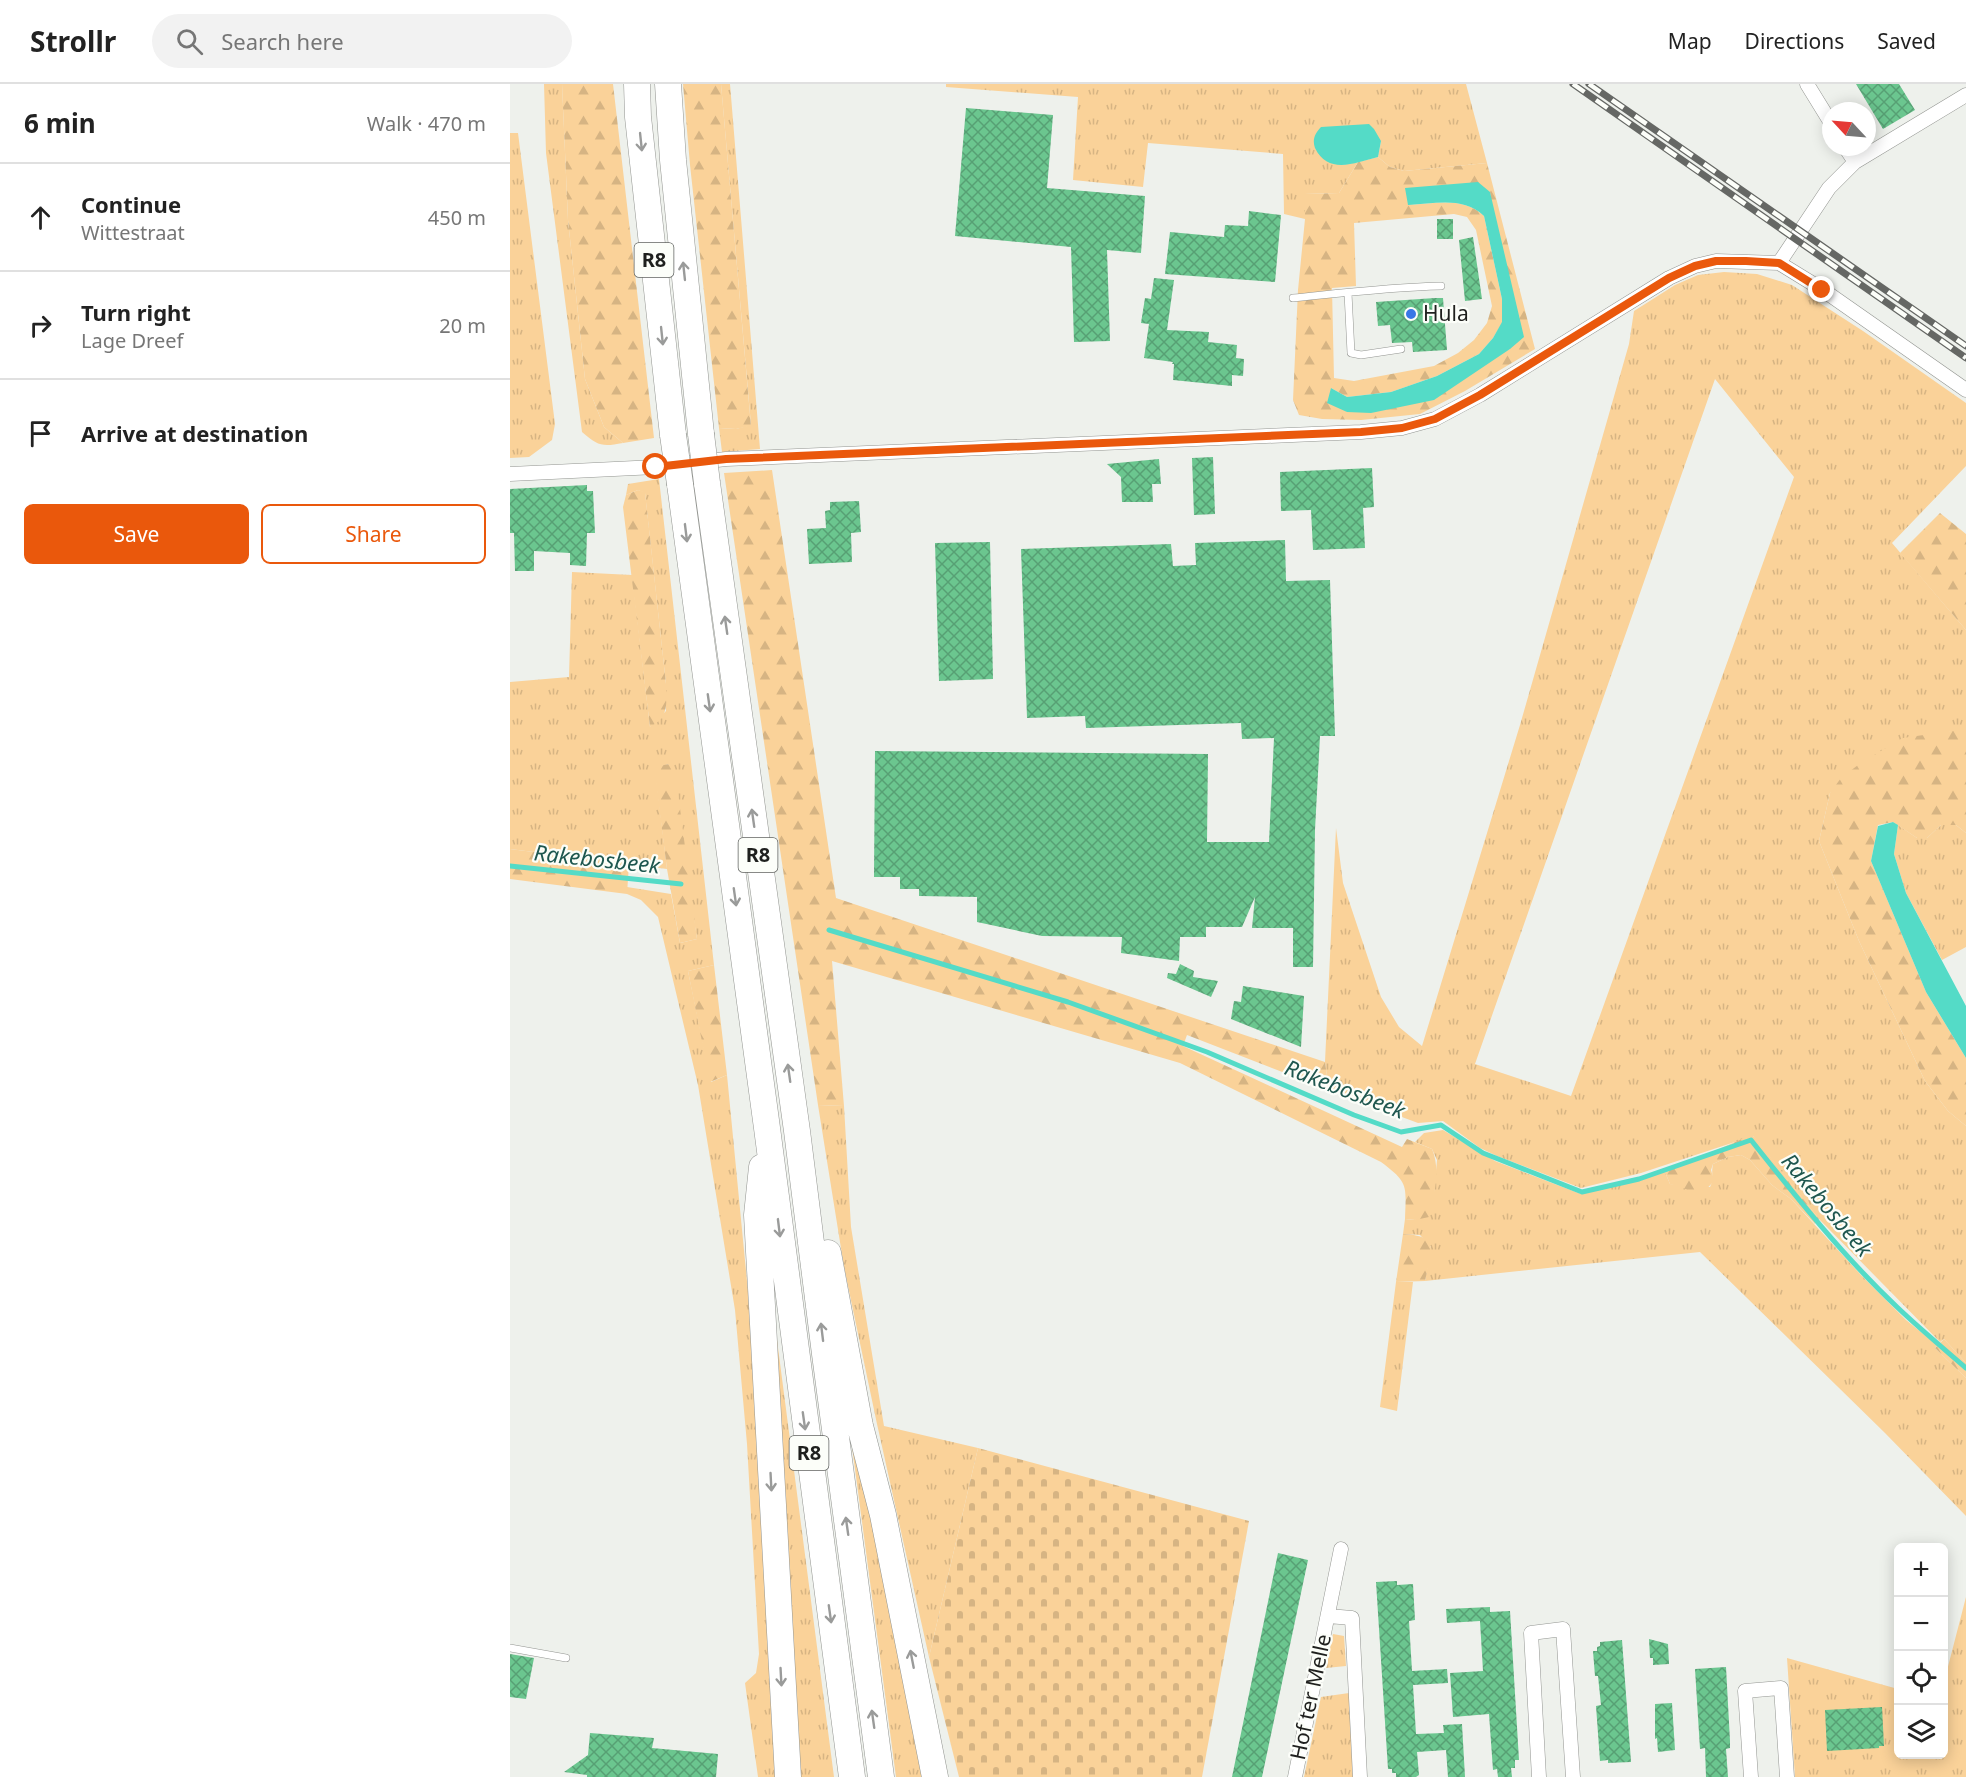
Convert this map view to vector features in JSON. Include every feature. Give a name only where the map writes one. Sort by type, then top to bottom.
[{"type":"highway","name":"R8","points":[[637,84],[638,117],[673,435],[852,1777]]},
{"type":"highway","name":"R8","points":[[668,84],[673,160],[706,483],[797,1131],[880,1777]]},
{"type":"highway","name":"R8","points":[[767,1128],[757,1215],[788,1777]]},
{"type":"highway","name":"R8","points":[[797,1131],[817,1191],[860,1426],[883,1515],[935,1777]]},
{"type":"street","points":[[1807,84],[1822,108]]},
{"type":"street","points":[[1779,263],[1829,188],[1855,162],[1966,95]]},
{"type":"street","points":[[1851,156],[1855,162]]},
{"type":"street","points":[[510,474],[656,467],[726,459],[1361,432],[1402,428],[1435,419],[1480,395],[1669,278],[1695,266],[1733,260],[1779,263],[1822,290],[1966,390]]},
{"type":"street","name":"Hof ter Melle","points":[[1295,1777],[1341,1549]]},
{"type":"street","name":"Hof ter Melle","points":[[1328,1616],[1352,1618],[1360,1777]]},
{"type":"street","points":[[1539,1777],[1531,1633],[1563,1629],[1573,1777]]},
{"type":"street","points":[[1751,1777],[1746,1691],[1781,1688],[1787,1777]]},
{"type":"lane","points":[[1293,298],[1401,286],[1441,286]]},
{"type":"lane","points":[[1348,293],[1351,353],[1361,355],[1401,349]]},
{"type":"lane","points":[[510,1648],[566,1658]]},
{"type":"green space","points":[[544,84],[562,84],[568,220],[585,379],[604,427],[623,443],[601,444],[582,432],[546,153]]},
{"type":"green space","points":[[562,84],[613,84],[654,438],[623,443],[604,427],[585,379],[568,220]]},
{"type":"green space","points":[[683,84],[721,84],[751,426],[736,429],[719,428]]},
{"type":"green space","points":[[721,84],[730,84],[760,449],[722,452],[719,428],[736,429],[751,425]]},
{"type":"green space","points":[[946,84],[1466,84],[1487,163],[1404,171],[1390,167],[1378,157],[1381,141],[1342,165],[1358,162],[1339,193],[1305,194],[1305,219],[1284,214],[1283,154],[1148,143],[1143,187],[1073,180],[1078,97],[946,87]]},
{"type":"green space","points":[[510,133],[518,133],[555,424],[552,440],[529,457],[510,458]]},
{"type":"green space","points":[[1378,157],[1390,167],[1404,171],[1487,163],[1535,349],[1465,391],[1420,414],[1361,420],[1322,419],[1299,415],[1293,400],[1305,194],[1339,193],[1358,162]],"holes":[[[1490,192],[1510,349],[1347,412],[1331,388],[1347,397],[1391,392],[1437,376],[1479,354],[1493,338],[1502,323],[1502,299],[1484,216],[1458,203],[1408,205]],[[1454,214],[1467,217],[1476,230],[1492,306],[1487,323],[1474,340],[1458,353],[1434,366],[1354,381],[1334,378],[1332,288],[1356,286],[1354,223]]]},
{"type":"green space","points":[[1724,272],[1757,274],[1792,285],[1966,403],[1966,466],[1892,543],[1966,630],[1966,731],[1951,731],[1830,793],[1819,841],[1859,941],[1925,1081],[1948,1111],[1966,1126],[1966,1363],[1944,1339],[1940,1342],[1819,1219],[1753,1136],[1641,1173],[1581,1188],[1480,1148],[1443,1121],[1418,1123],[1329,1090],[1325,1062],[1336,828],[1343,883],[1381,997],[1399,1027],[1422,1046],[1520,725],[1629,344],[1634,311],[1675,285],[1698,275]],"holes":[[[1715,379],[1794,477],[1571,1096],[1475,1064]]]},
{"type":"green space","points":[[772,470],[836,898],[1325,1062],[1329,1090],[1187,1035],[1183,1046],[1402,1147],[1407,1139],[1432,1149],[1436,1174],[1429,1217],[1415,1220],[1405,1219],[1404,1186],[1397,1175],[1381,1162],[1180,1063],[832,961],[844,1106],[818,1105],[724,473]]},
{"type":"green space","points":[[659,479],[714,965],[688,971],[711,1082],[727,1075],[753,1343],[778,1777],[758,1777],[745,1683],[756,1673],[759,1654],[747,1444],[735,1310],[698,1085],[658,917],[641,900],[627,894],[627,887],[671,894],[680,943],[697,939],[669,764],[655,768],[667,869],[510,849],[510,682],[569,677],[572,572],[632,575],[650,727],[666,711],[666,684],[645,493],[638,490],[626,495],[628,484]]},
{"type":"green space","points":[[638,490],[645,492],[666,684],[666,709],[661,719],[650,727],[623,507],[626,495]]},
{"type":"green space","points":[[1940,513],[1966,534],[1966,630],[1900,553]]},
{"type":"green space","points":[[1966,731],[1966,833],[1956,825],[1941,825],[1926,839],[1917,838],[1893,822],[1878,825],[1871,861],[1926,992],[1966,1058],[1966,1126],[1948,1111],[1925,1081],[1859,941],[1819,841],[1830,793],[1841,778],[1862,762],[1903,738]]},
{"type":"green space","points":[[669,764],[675,770],[697,939],[680,943],[667,869],[654,767]]},
{"type":"green space","points":[[1898,825],[1917,838],[1927,838],[1941,825],[1956,825],[1966,833],[1966,947],[1942,960],[1906,893],[1894,854]]},
{"type":"green space","points":[[510,849],[629,864],[627,894],[510,879]]},
{"type":"green space","points":[[714,965],[727,1075],[710,1082],[688,971]]},
{"type":"green space","points":[[818,1105],[844,1106],[851,1227],[884,1426],[978,1448],[929,1657],[844,1267]]},
{"type":"green space","points":[[1443,1130],[1495,1161],[1581,1194],[1665,1172],[1670,1184],[1710,1187],[1713,1164],[1728,1157],[1741,1155],[1750,1160],[1772,1185],[1791,1199],[1906,1320],[1937,1345],[1935,1348],[1966,1378],[1966,1516],[1885,1433],[1700,1252],[1425,1281],[1431,1247],[1420,1235],[1403,1234],[1405,1219],[1415,1220],[1434,1192],[1437,1160],[1432,1149],[1415,1142],[1424,1133]]},
{"type":"green space","points":[[1749,1136],[1756,1139],[1819,1219],[1815,1224],[1791,1199],[1772,1185],[1750,1160],[1741,1155],[1728,1157],[1713,1164],[1711,1170],[1714,1180],[1705,1189],[1694,1191],[1670,1184],[1665,1172]]},
{"type":"green space","points":[[1403,1234],[1415,1235],[1429,1242],[1431,1253],[1425,1281],[1396,1282]]},
{"type":"green space","points":[[1396,1282],[1413,1282],[1397,1411],[1380,1407]]},
{"type":"green space","points":[[774,1317],[834,1777],[795,1777]]},
{"type":"green space","points":[[1944,1339],[1966,1363],[1966,1378],[1935,1348]]},
{"type":"green space","points":[[843,1379],[926,1777],[896,1777]]},
{"type":"green space","points":[[978,1448],[1249,1521],[1202,1777],[959,1777],[929,1657]]},
{"type":"green space","points":[[1966,1597],[1966,1777],[1795,1777],[1787,1658],[1894,1688],[1894,1759],[1948,1759],[1948,1667]]},
{"type":"green space","points":[[1333,1634],[1344,1636],[1346,1666],[1326,1668]]},
{"type":"green space","points":[[1349,1693],[1353,1777],[1304,1777],[1321,1697]]},
{"type":"shaded area","points":[[1369,124],[1381,141],[1378,157],[1351,164],[1335,164],[1327,162],[1315,148],[1315,137],[1321,127]]},
{"type":"shaded area","points":[[1478,182],[1490,192],[1524,337],[1510,349],[1434,400],[1371,413],[1347,412],[1327,403],[1331,388],[1347,397],[1391,392],[1437,376],[1479,354],[1493,338],[1502,322],[1502,299],[1484,216],[1458,203],[1408,205],[1405,188]]},
{"type":"shaded area","points":[[1893,822],[1898,825],[1894,854],[1906,893],[1966,1006],[1966,1058],[1926,992],[1871,861],[1878,826]]},
{"type":"building","points":[[1856,84],[1899,84],[1915,110],[1883,129],[1876,117],[1876,102],[1867,102]]},
{"type":"building","points":[[966,108],[1053,115],[1047,188],[1145,196],[1141,253],[1107,250],[1110,341],[1074,342],[1071,247],[955,236]]},
{"type":"building","points":[[1249,211],[1281,215],[1275,282],[1165,274],[1170,232],[1224,237],[1225,225],[1248,226]]},
{"type":"building","points":[[1437,219],[1453,219],[1453,239],[1437,239]]},
{"type":"building","points":[[1473,237],[1482,299],[1465,301],[1459,240]]},
{"type":"building","points":[[1154,278],[1174,280],[1167,330],[1209,332],[1208,342],[1237,345],[1236,358],[1244,359],[1243,376],[1232,375],[1232,386],[1173,380],[1173,362],[1144,358],[1149,324],[1141,323],[1145,298],[1151,299]]},
{"type":"building","name":"Hula","points":[[1443,298],[1447,350],[1413,352],[1412,342],[1392,343],[1390,325],[1378,326],[1376,302]]},
{"type":"building","points":[[1213,457],[1215,514],[1194,515],[1192,458]]},
{"type":"building","points":[[1159,459],[1161,484],[1152,484],[1153,502],[1122,502],[1121,477],[1107,464]]},
{"type":"building","points":[[1372,468],[1374,507],[1363,508],[1365,548],[1313,550],[1311,510],[1281,511],[1280,472]]},
{"type":"building","points":[[587,485],[587,491],[593,491],[595,533],[587,533],[586,566],[570,565],[570,553],[534,551],[534,571],[515,571],[514,533],[510,533],[510,489]]},
{"type":"building","points":[[859,501],[861,532],[851,533],[852,562],[809,564],[807,529],[826,528],[825,511],[830,510],[830,502]]},
{"type":"building","points":[[1285,540],[1286,581],[1330,580],[1335,736],[1320,736],[1315,830],[1313,967],[1293,967],[1293,928],[1252,928],[1255,897],[1242,927],[1206,927],[1206,937],[1180,937],[1179,961],[1121,953],[1122,937],[1042,936],[977,922],[977,897],[919,896],[919,889],[900,889],[900,877],[874,877],[875,751],[1208,754],[1207,842],[1269,842],[1274,738],[1242,739],[1241,723],[1086,728],[1085,716],[1027,718],[1021,549],[1171,544],[1173,566],[1196,565],[1195,543]]},
{"type":"building","points":[[990,542],[993,679],[939,681],[935,543]]},
{"type":"building","points":[[1180,964],[1194,971],[1193,977],[1218,981],[1211,997],[1167,978],[1168,973],[1176,974]]},
{"type":"building","points":[[1243,986],[1304,996],[1301,1047],[1231,1019],[1234,1001],[1241,1002]]},
{"type":"building","points":[[1278,1553],[1308,1560],[1262,1777],[1232,1777]]},
{"type":"building","points":[[1397,1581],[1397,1585],[1413,1584],[1415,1620],[1409,1621],[1412,1671],[1447,1669],[1448,1683],[1413,1685],[1416,1734],[1444,1733],[1443,1725],[1462,1724],[1465,1777],[1448,1777],[1446,1750],[1417,1752],[1419,1775],[1416,1777],[1396,1777],[1392,1769],[1388,1769],[1376,1582]]},
{"type":"building","points":[[1490,1607],[1490,1612],[1510,1611],[1519,1760],[1515,1760],[1515,1768],[1511,1768],[1512,1777],[1498,1777],[1497,1769],[1493,1770],[1489,1714],[1453,1717],[1450,1673],[1483,1671],[1480,1621],[1447,1623],[1446,1609]]},
{"type":"building","points":[[1649,1639],[1668,1644],[1669,1664],[1653,1665],[1653,1658],[1650,1658]]},
{"type":"building","points":[[1622,1640],[1631,1762],[1608,1763],[1608,1760],[1600,1761],[1596,1706],[1601,1705],[1593,1651],[1597,1651],[1600,1642]]},
{"type":"building","points":[[510,1654],[534,1658],[526,1699],[510,1697]]},
{"type":"building","points":[[1726,1667],[1730,1741],[1730,1748],[1726,1749],[1728,1777],[1706,1777],[1705,1748],[1700,1749],[1695,1669]]},
{"type":"building","points":[[1672,1703],[1675,1750],[1658,1752],[1657,1738],[1655,1739],[1655,1704]]},
{"type":"building","points":[[1882,1707],[1884,1746],[1827,1751],[1825,1710]]},
{"type":"building","points":[[590,1733],[654,1738],[652,1748],[718,1754],[716,1777],[587,1777],[587,1775],[564,1772],[588,1755]]},
{"type":"waterway","name":"Rakebosbeek","points":[[510,866],[681,884]]},
{"type":"waterway","name":"Rakebosbeek","points":[[829,930],[1068,1002],[1207,1052],[1354,1115],[1401,1132],[1441,1125],[1483,1153],[1582,1192],[1639,1179],[1751,1140],[1858,1268],[1905,1315],[1966,1368]]},
{"type":"railway","points":[[1573,84],[1966,358]]},
{"type":"railway","points":[[1589,84],[1966,346]]},
{"type":"place","name":"Hula","points":[[1411,314]]},
{"type":"route","points":[[656,467],[726,459],[1361,432],[1402,428],[1435,419],[1480,395],[1669,278],[1695,266],[1733,260],[1779,263],[1822,290]]}]
